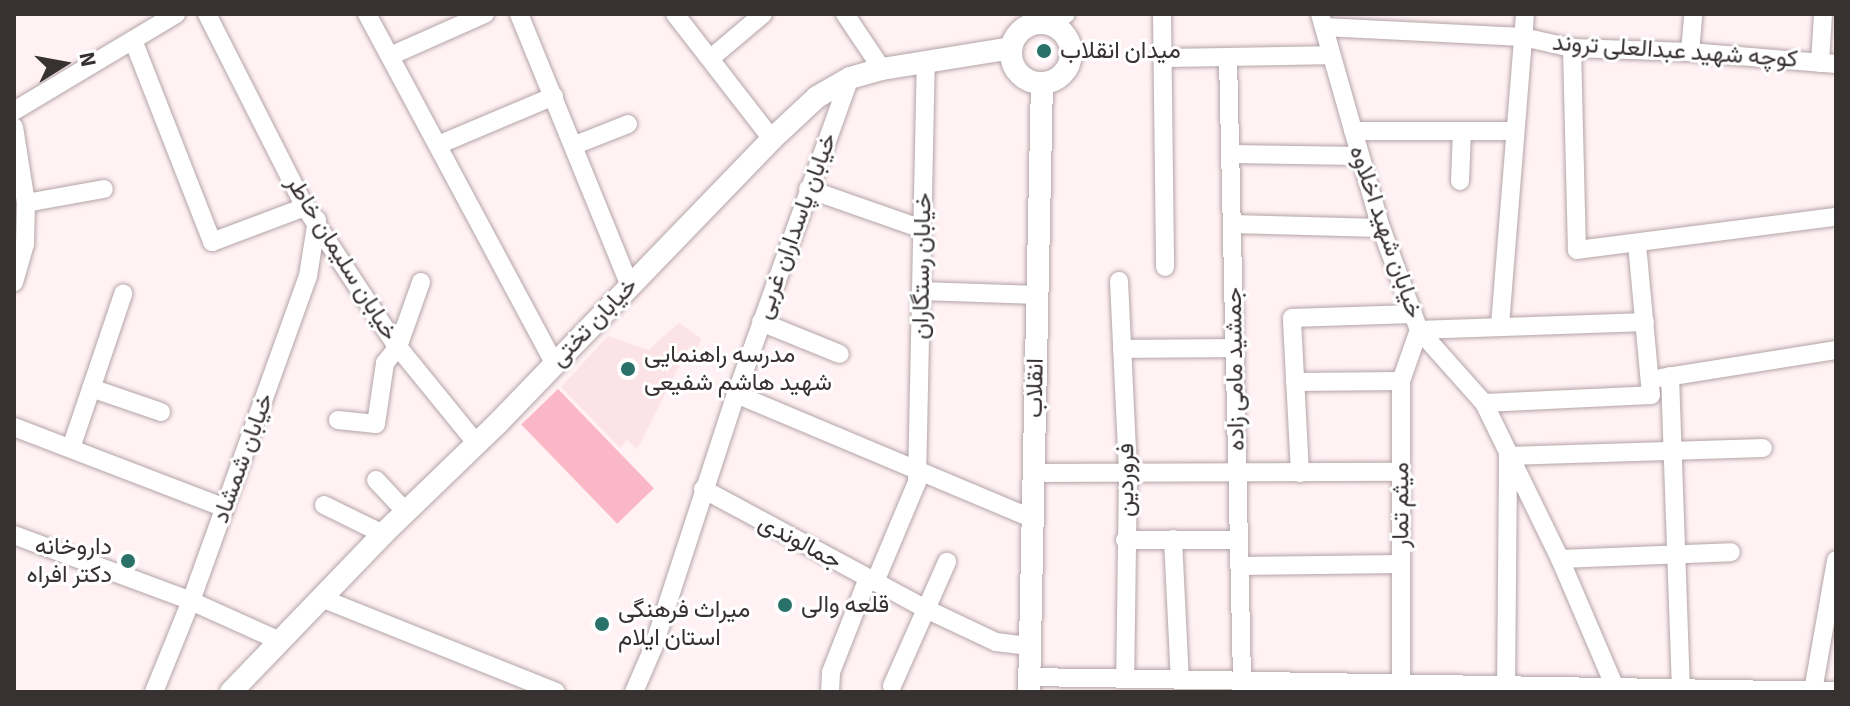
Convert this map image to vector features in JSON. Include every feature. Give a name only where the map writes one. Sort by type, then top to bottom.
[{"type":"main road","points":[[1053,19],[1068,38],[1071,58],[1061,76],[1042,84],[1032,82],[1016,71],[1011,48],[1022,29],[1053,19]]},
{"type":"main road","name":"خیابان تختی","points":[[231,692],[383,534],[477,444],[629,284],[817,97],[850,78],[882,69],[1011,48]]},
{"type":"main road","name":"انقلاب","points":[[1029,685],[1042,84]]},
{"type":"street","points":[[14,111],[176,14]]},
{"type":"street","name":"خیابان سلیمان خاطر","points":[[207,14],[311,214],[398,347],[477,444]]},
{"type":"street","points":[[367,14],[554,363]]},
{"type":"street","points":[[390,56],[485,14]]},
{"type":"street","points":[[541,14],[520,17],[575,145],[629,284]]},
{"type":"street","points":[[675,14],[772,139]]},
{"type":"street","points":[[711,58],[763,14]]},
{"type":"street","points":[[1162,14],[1165,267]]},
{"type":"street","points":[[1500,325],[1525,14]]},
{"type":"street","points":[[1690,52],[1693,14]]},
{"type":"street","points":[[1823,14],[1828,63]]},
{"type":"street","points":[[848,15],[882,69]]},
{"type":"street","name":"کوچه شهید عبدالعلی تروند","points":[[1322,20],[1523,37],[1572,48],[1690,52],[1828,63]]},
{"type":"street","name":"خیابان شهید اخلاوه","points":[[1322,20],[1381,228],[1416,322],[1484,403],[1560,559],[1617,690]]},
{"type":"street","points":[[133,40],[212,242],[311,214]]},
{"type":"street","points":[[1572,48],[1577,250],[1637,245],[1836,217]]},
{"type":"street","points":[[1163,58],[1331,55]]},
{"type":"street","name":"جمشید مامی زاده","points":[[1228,57],[1242,681]]},
{"type":"street","name":"خیابان رستگاران","points":[[830,692],[831,672],[917,482],[926,62]]},
{"type":"street","name":"خیابان پاسداران غربی","points":[[634,692],[653,648],[703,489],[850,78]]},
{"type":"street","points":[[438,145],[554,96]]},
{"type":"street","points":[[575,145],[628,124]]},
{"type":"street","points":[[14,127],[26,203],[25,244],[14,282]]},
{"type":"street","points":[[1353,131],[1514,131]]},
{"type":"street","points":[[1460,181],[1462,131]]},
{"type":"street","points":[[1230,154],[1360,156]]},
{"type":"street","points":[[26,203],[104,189]]},
{"type":"street","points":[[808,189],[922,229]]},
{"type":"street","name":"خیابان شمشاد","points":[[154,692],[191,601],[308,276],[311,214]]},
{"type":"street","points":[[1232,224],[1381,228]]},
{"type":"street","points":[[1637,245],[1650,387]]},
{"type":"street","name":"فروردین","points":[[1119,281],[1128,474],[1125,679]]},
{"type":"street","points":[[338,420],[376,424],[385,363],[398,347],[421,282]]},
{"type":"street","points":[[922,291],[1037,295]]},
{"type":"street","points":[[71,448],[123,294]]},
{"type":"street","points":[[1300,473],[1292,318],[1500,325],[1645,322]]},
{"type":"street","points":[[761,322],[840,354]]},
{"type":"street","name":"میثم تمار","points":[[1401,688],[1401,381],[1416,322]]},
{"type":"street","points":[[1122,349],[1234,348]]},
{"type":"street","points":[[1484,403],[1650,387],[1670,376],[1836,350]]},
{"type":"street","points":[[1670,376],[1681,688]]},
{"type":"street","points":[[1295,382],[1401,381]]},
{"type":"street","points":[[91,388],[161,412]]},
{"type":"street","points":[[736,394],[1033,519]]},
{"type":"street","points":[[14,427],[225,508]]},
{"type":"street","points":[[1506,689],[1508,456],[1763,448]]},
{"type":"street","points":[[1034,473],[1401,472]]},
{"type":"street","points":[[376,480],[406,512]]},
{"type":"street","name":"جمالوندی","points":[[703,489],[926,609],[996,642],[1030,646]]},
{"type":"street","points":[[324,505],[383,534]]},
{"type":"street","points":[[14,535],[191,601],[280,641]]},
{"type":"street","points":[[1173,539],[1180,680]]},
{"type":"street","points":[[1125,540],[1239,540]]},
{"type":"street","points":[[1560,559],[1731,552]]},
{"type":"street","points":[[1813,691],[1836,560]]},
{"type":"street","points":[[892,686],[947,562]]},
{"type":"street","points":[[1239,566],[1401,564]]},
{"type":"street","points":[[321,598],[506,683],[556,692]]},
{"type":"street","points":[[1029,685],[1125,679],[1242,681],[1285,687],[1836,691]]},
{"type":"shaded area","name":"مدرسه راهنمایی شهید هاشم شفیعی","points":[[679,323],[701,339],[697,350],[689,347],[637,449],[627,440],[620,448],[561,387],[608,336],[648,350]]},
{"type":"shaded area","points":[[558,389],[654,488],[617,524],[521,424]]},
{"type":"place","name":"میدان انقلاب","points":[[1044,51]]},
{"type":"place","name":"مدرسه راهنمایی شهید هاشم شفیعی","points":[[628,369]]},
{"type":"place","name":"داروخانه دکتر افراه","points":[[128,561]]},
{"type":"place","name":"قلعه والی","points":[[785,605]]},
{"type":"place","name":"میراث فرهنگی استان ایلام","points":[[602,624]]}]
